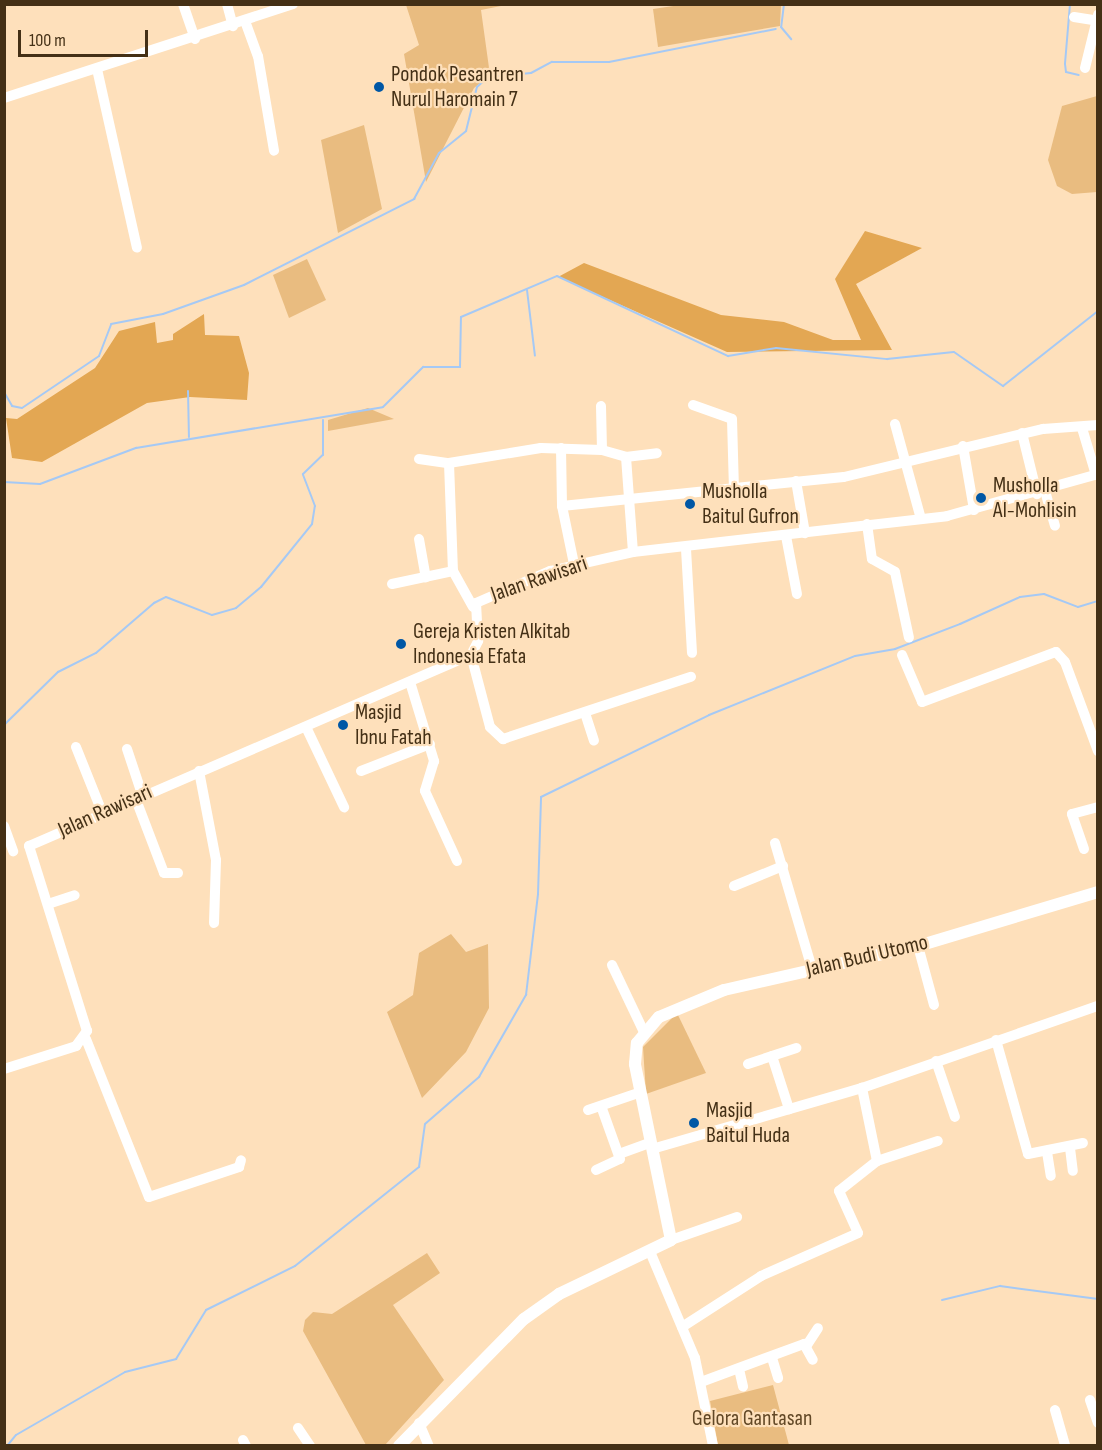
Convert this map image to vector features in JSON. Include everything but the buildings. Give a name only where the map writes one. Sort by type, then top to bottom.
[{"type":"street","points":[[183,4],[195,39]]},
{"type":"street","points":[[227,4],[233,26]]},
{"type":"street","points":[[4,98],[195,39],[245,21],[262,10],[293,4]]},
{"type":"street","points":[[1074,18],[1097,19],[1084,68]]},
{"type":"street","points":[[245,21],[258,56],[273,152]]},
{"type":"street","points":[[97,69],[137,248]]},
{"type":"street","points":[[693,405],[732,419],[734,490]]},
{"type":"street","points":[[601,406],[602,450]]},
{"type":"street","points":[[895,423],[921,519]]},
{"type":"street","points":[[562,506],[628,503],[796,481],[907,462],[963,446],[1022,434],[1098,425]]},
{"type":"street","points":[[1083,428],[1097,475]]},
{"type":"street","points":[[1022,434],[1041,493],[1055,526]]},
{"type":"street","points":[[963,446],[974,510]]},
{"type":"street","points":[[561,448],[562,506],[574,564]]},
{"type":"street","points":[[419,459],[449,463],[561,448],[602,450],[626,457],[657,453]]},
{"type":"street","points":[[626,457],[633,552]]},
{"type":"street","points":[[449,463],[453,571],[473,607]]},
{"type":"street","name":"Jalan Rawisari","points":[[241,1161],[238,1167],[149,1197],[86,1039],[29,846],[138,795],[306,727],[471,655],[478,640],[473,607],[511,586],[574,564],[633,552],[686,549],[867,524],[921,519],[974,510],[1041,493],[1097,475]]},
{"type":"street","points":[[796,481],[805,533]]},
{"type":"street","points":[[867,524],[872,559],[895,572],[909,638]]},
{"type":"street","points":[[786,536],[797,594]]},
{"type":"street","points":[[419,539],[426,576]]},
{"type":"street","points":[[686,549],[692,653]]},
{"type":"street","points":[[392,584],[453,571]]},
{"type":"street","points":[[902,655],[922,702],[1056,652],[1065,662],[1094,730],[1098,751]]},
{"type":"street","points":[[471,655],[498,738],[585,713],[691,677]]},
{"type":"street","points":[[410,682],[435,767],[425,791],[457,861]]},
{"type":"street","points":[[585,713],[594,741]]},
{"type":"street","points":[[306,727],[344,807]]},
{"type":"street","points":[[361,771],[430,744]]},
{"type":"street","points":[[76,747],[102,812]]},
{"type":"street","points":[[127,749],[138,795],[164,873],[178,873]]},
{"type":"street","points":[[199,771],[216,860],[214,923]]},
{"type":"street","points":[[1084,849],[1072,814],[1098,807]]},
{"type":"street","points":[[4,826],[9,852],[29,846]]},
{"type":"street","points":[[775,843],[812,969]]},
{"type":"street","points":[[734,886],[783,866]]},
{"type":"street","name":"Jalan Budi Utomo","points":[[644,1032],[693,999],[812,969],[918,946],[1098,892]]},
{"type":"street","points":[[48,904],[75,895]]},
{"type":"street","points":[[918,946],[934,1005]]},
{"type":"street","points":[[612,965],[644,1032],[635,1052],[638,1093],[671,1240]]},
{"type":"street","points":[[619,1154],[862,1088],[1098,1006]]},
{"type":"street","points":[[4,1070],[86,1039]]},
{"type":"street","points":[[996,1040],[1027,1152],[1047,1152],[1083,1143]]},
{"type":"street","points":[[747,1064],[796,1048]]},
{"type":"street","points":[[772,1056],[789,1109]]},
{"type":"street","points":[[936,1061],[955,1117]]},
{"type":"street","points":[[862,1088],[877,1161]]},
{"type":"street","points":[[588,1110],[638,1093]]},
{"type":"street","points":[[596,1170],[620,1159],[602,1106]]},
{"type":"street","points":[[682,1327],[761,1276],[858,1233],[840,1189],[877,1161],[938,1141]]},
{"type":"street","points":[[1070,1148],[1073,1171]]},
{"type":"street","points":[[1047,1152],[1051,1176]]},
{"type":"street","points":[[399,1446],[544,1304],[651,1254],[671,1240],[737,1217]]},
{"type":"street","points":[[651,1254],[682,1327],[701,1382],[713,1446]]},
{"type":"street","points":[[701,1382],[807,1345],[818,1328]]},
{"type":"street","points":[[807,1345],[813,1360]]},
{"type":"street","points":[[772,1358],[778,1378]]},
{"type":"street","points":[[739,1369],[743,1387]]},
{"type":"street","points":[[1090,1400],[1098,1423]]},
{"type":"street","points":[[1055,1410],[1065,1446]]},
{"type":"street","points":[[419,1424],[429,1446]]},
{"type":"street","points":[[298,1428],[310,1446]]},
{"type":"green space","points":[[406,5],[506,5],[481,10],[490,75],[474,88],[426,182],[404,54],[419,45]]},
{"type":"green space","points":[[680,5],[781,5],[780,26],[658,47],[653,9]]},
{"type":"green space","points":[[1097,96],[1097,192],[1072,194],[1057,186],[1048,160],[1062,106]]},
{"type":"green space","points":[[364,125],[382,209],[338,233],[321,140]]},
{"type":"green space","points":[[307,259],[326,300],[289,318],[273,275]]},
{"type":"green space","points":[[368,408],[394,419],[328,431],[328,420]]},
{"type":"green space","points":[[451,934],[466,952],[488,944],[489,1008],[466,1052],[422,1098],[387,1012],[413,995],[419,953]]},
{"type":"green space","points":[[677,1013],[706,1073],[646,1094],[643,1047]]},
{"type":"green space","points":[[427,1253],[440,1273],[393,1305],[444,1380],[385,1445],[366,1445],[303,1331],[305,1320],[313,1312],[332,1314]]},
{"type":"green space","name":"Gelora Gantasan","points":[[773,1385],[789,1445],[718,1445],[710,1401]]},
{"type":"shaded area","points":[[865,231],[922,248],[856,284],[892,350],[727,352],[558,277],[584,263],[721,315],[784,322],[833,340],[861,340],[835,279]]},
{"type":"shaded area","points":[[204,314],[205,335],[239,336],[249,373],[247,400],[190,397],[147,403],[42,462],[12,458],[6,418],[17,419],[95,368],[119,331],[155,322],[157,343],[173,340],[173,334]]},
{"type":"waterway","points":[[784,4],[781,27],[791,39]]},
{"type":"waterway","points":[[1070,4],[1066,72],[1079,75]]},
{"type":"waterway","points":[[4,392],[12,406],[22,408],[99,356],[111,324],[163,314],[244,285],[414,199],[439,153],[466,131],[477,87],[488,77],[531,73],[552,62],[609,62],[776,29]]},
{"type":"waterway","points":[[4,482],[40,484],[136,448],[383,407],[423,367],[460,367],[461,317],[557,276],[728,356],[776,348],[887,359],[954,352],[1003,386],[1098,311]]},
{"type":"waterway","points":[[527,290],[535,356]]},
{"type":"waterway","points":[[188,391],[189,437]]},
{"type":"waterway","points":[[4,725],[58,672],[96,653],[154,603],[166,597],[212,615],[236,608],[261,587],[312,524],[315,506],[303,474],[323,455],[323,420]]},
{"type":"waterway","points":[[7,1446],[16,1435],[125,1372],[176,1359],[206,1310],[295,1266],[419,1167],[425,1124],[479,1077],[526,995],[538,894],[541,797],[709,715],[855,656],[895,649],[960,624],[1020,597],[1044,594],[1078,607],[1098,601]]},
{"type":"waterway","points":[[942,1300],[1000,1286],[1098,1299]]},
{"type":"place","name":"Pondok Pesantren Nurul Haromain 7","points":[[379,87]]},
{"type":"place","name":"Musholla Al-Mohlisin","points":[[981,498]]},
{"type":"place","name":"Musholla Baitul Gufron","points":[[690,504]]},
{"type":"place","name":"Gereja Kristen Alkitab Indonesia Efata","points":[[401,644]]},
{"type":"place","name":"Masjid Ibnu Fatah","points":[[343,725]]},
{"type":"place","name":"Masjid Baitul Huda","points":[[694,1123]]}]
